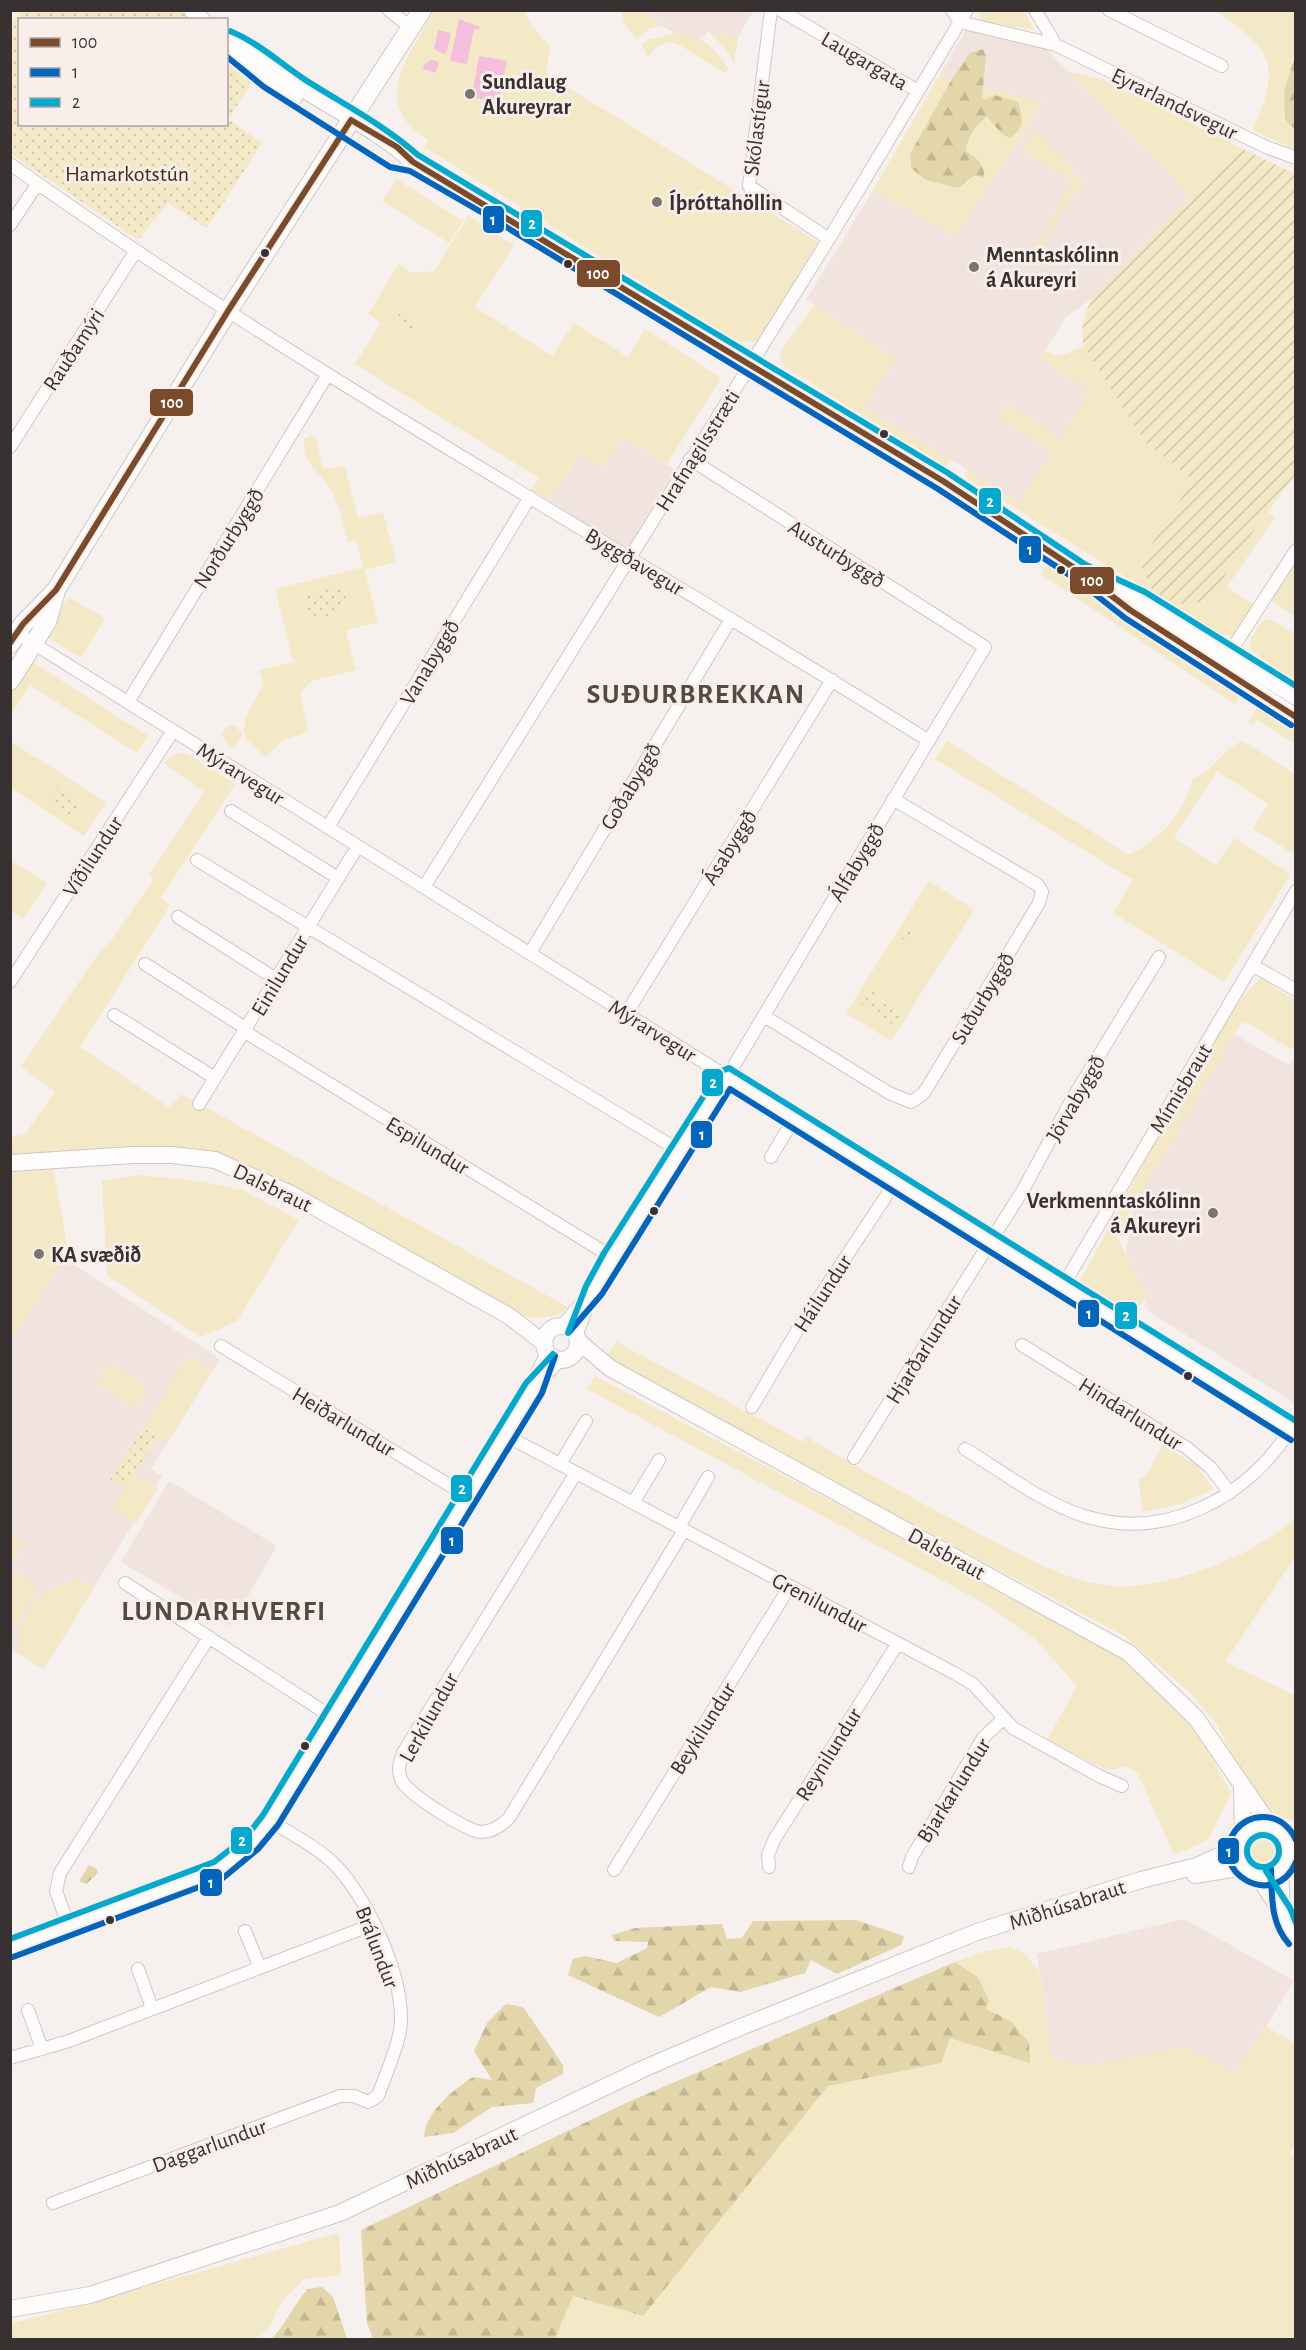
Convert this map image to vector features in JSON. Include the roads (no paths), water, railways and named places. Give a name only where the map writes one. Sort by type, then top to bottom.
[{"type":"main road","points":[[13,636],[57,590],[228,311],[422,10]]},
{"type":"main road","points":[[10,681],[46,622],[57,590]]},
{"type":"street","points":[[389,10],[411,28]]},
{"type":"street","name":"Skólastígur","points":[[771,10],[749,186],[829,239]]},
{"type":"street","name":"Laugargata","points":[[780,10],[918,91]]},
{"type":"street","points":[[952,10],[960,22]]},
{"type":"street","name":"Hrafnagilsstræti","points":[[424,887],[751,365],[967,10]]},
{"type":"street","points":[[1035,10],[1056,45]]},
{"type":"street","points":[[1109,10],[1222,66]]},
{"type":"street","name":"Eyrarlandsvegur","points":[[960,22],[1056,45],[1266,147],[1296,158]]},
{"type":"street","points":[[228,41],[247,47],[348,124],[397,147],[413,162],[943,481],[1082,573],[1130,610],[1296,717]]},
{"type":"street","name":"Byggðavegur","points":[[10,164],[135,252],[328,374],[929,741]]},
{"type":"street","points":[[10,225],[38,183]]},
{"type":"street","name":"Rauðamýri","points":[[10,447],[135,252]]},
{"type":"street","name":"Norðurbyggð","points":[[128,702],[328,374]]},
{"type":"street","name":"Austurbyggð","points":[[690,459],[985,647]]},
{"type":"street","name":"Vanabyggð","points":[[328,827],[530,497]]},
{"type":"street","points":[[1219,669],[1296,550]]},
{"type":"street","points":[[1082,573],[1140,600],[1296,697]]},
{"type":"street","name":"Goðabyggð","points":[[530,953],[731,619]]},
{"type":"street","name":"Mýrarvegur","points":[[13,636],[34,644],[128,702],[794,1119],[1064,1284],[1293,1430]]},
{"type":"street","name":"Álfabyggð","points":[[569,1332],[612,1257],[727,1077],[985,647]]},
{"type":"street","name":"Ásabyggð","points":[[626,1014],[832,680]]},
{"type":"street","name":"Víðilundur","points":[[10,982],[173,730]]},
{"type":"street","name":"Suðurbyggð","points":[[764,1016],[889,1093],[911,1102],[915,1101],[930,1083],[1040,903],[1042,892],[1038,885],[893,800]]},
{"type":"street","points":[[231,811],[338,878]]},
{"type":"street","name":"Einilundur","points":[[199,1104],[358,846]]},
{"type":"street","points":[[197,860],[680,1150]]},
{"type":"street","name":"Mímisbraut","points":[[1064,1284],[1296,891]]},
{"type":"street","points":[[178,917],[276,979]]},
{"type":"street","name":"Jörvabyggð","points":[[992,1240],[1036,1169],[1071,1101],[1159,957]]},
{"type":"street","name":"Espilundur","points":[[145,964],[246,1031],[612,1257]]},
{"type":"street","points":[[1252,964],[1296,990]]},
{"type":"street","points":[[114,1015],[215,1078]]},
{"type":"street","points":[[771,1157],[794,1119]]},
{"type":"street","name":"Dalsbraut","points":[[10,1163],[133,1155],[215,1160],[291,1194],[509,1316],[531,1324],[569,1332],[610,1368],[1129,1653],[1196,1718],[1219,1748],[1242,1787],[1282,1830]]},
{"type":"street","name":"Háilundur","points":[[752,1407],[797,1331],[896,1181]]},
{"type":"street","name":"Hjarðarlundur","points":[[854,1458],[992,1240]]},
{"type":"street","name":"Dalsbraut","points":[[509,1316],[555,1353],[610,1368]]},
{"type":"street","points":[[10,1949],[219,1870],[252,1843],[270,1820],[534,1388],[537,1373],[555,1353],[576,1351],[569,1332],[547,1335],[555,1353]]},
{"type":"street","name":"Hindarlundur","points":[[1022,1345],[1187,1448],[1211,1468],[1230,1493]]},
{"type":"street","name":"Heiðarlundur","points":[[221,1346],[467,1496]]},
{"type":"street","points":[[560,1464],[586,1421]]},
{"type":"street","points":[[965,1449],[1045,1498],[1084,1516],[1102,1520],[1144,1523],[1183,1517],[1230,1493],[1265,1464],[1293,1430]]},
{"type":"street","name":"Grenilundur","points":[[505,1435],[973,1684],[1004,1719],[1024,1735],[1122,1786]]},
{"type":"street","points":[[633,1503],[660,1460]]},
{"type":"street","name":"Lerkilundur","points":[[576,1473],[403,1753],[399,1766],[400,1779],[413,1794],[470,1828],[488,1831],[509,1818],[681,1528],[708,1477]]},
{"type":"street","points":[[125,1583],[332,1717]]},
{"type":"street","name":"Beykilundur","points":[[614,1870],[790,1586]]},
{"type":"street","points":[[69,1927],[57,1899],[57,1881],[60,1873],[209,1637]]},
{"type":"street","name":"Reynilundur","points":[[769,1868],[768,1855],[774,1840],[898,1643]]},
{"type":"street","name":"Bjarkarlundur","points":[[909,1867],[912,1857],[978,1746],[1004,1719]]},
{"type":"street","name":"Dalsbraut","points":[[1240,1841],[1242,1787]]},
{"type":"street","name":"Brálundur","points":[[270,1820],[329,1859],[349,1879],[374,1924],[395,1978],[400,2031],[378,2096],[372,2101],[364,2102]]},
{"type":"street","points":[[1258,1876],[1270,1875],[1280,1869],[1292,1850],[1282,1830],[1255,1827],[1240,1841],[1243,1867],[1258,1876],[1282,1913],[1290,1933],[1296,1938]]},
{"type":"street","name":"Miðhúsabraut","points":[[10,2309],[90,2295],[340,2213],[645,2068],[899,1966],[977,1932],[1141,1880],[1197,1866],[1240,1841]]},
{"type":"street","name":"Miðhúsabraut","points":[[899,1966],[926,1960],[1141,1889],[1197,1875],[1243,1867]]},
{"type":"street","points":[[1280,1869],[1282,1913]]},
{"type":"street","points":[[10,2058],[42,2049],[374,1924]]},
{"type":"street","points":[[245,1930],[260,1968]]},
{"type":"street","points":[[138,1969],[152,2008]]},
{"type":"street","points":[[28,2010],[42,2049]]},
{"type":"street","name":"Daggarlundur","points":[[53,2203],[340,2096],[354,2096],[364,2102]]},
{"type":"waterway","points":[[1230,330],[1234,326]]},
{"type":"place","name":"Sundlaug Akureyrar","points":[[470,94]]},
{"type":"place","name":"Íþróttahöllin","points":[[657,202]]},
{"type":"place","name":"Menntaskólinn á Akureyri","points":[[974,267]]},
{"type":"place","name":"Verkmenntaskólinn á Akureyri","points":[[1213,1213]]},
{"type":"place","name":"KA svæðið","points":[[39,1254]]},
{"type":"district","name":"SUÐURBREKKAN","points":[[696,693]]},
{"type":"district","name":"LUNDARHVERFI","points":[[224,1610]]},
{"type":"park label","name":"Hamarkotstún","points":[[127,173]]}]
